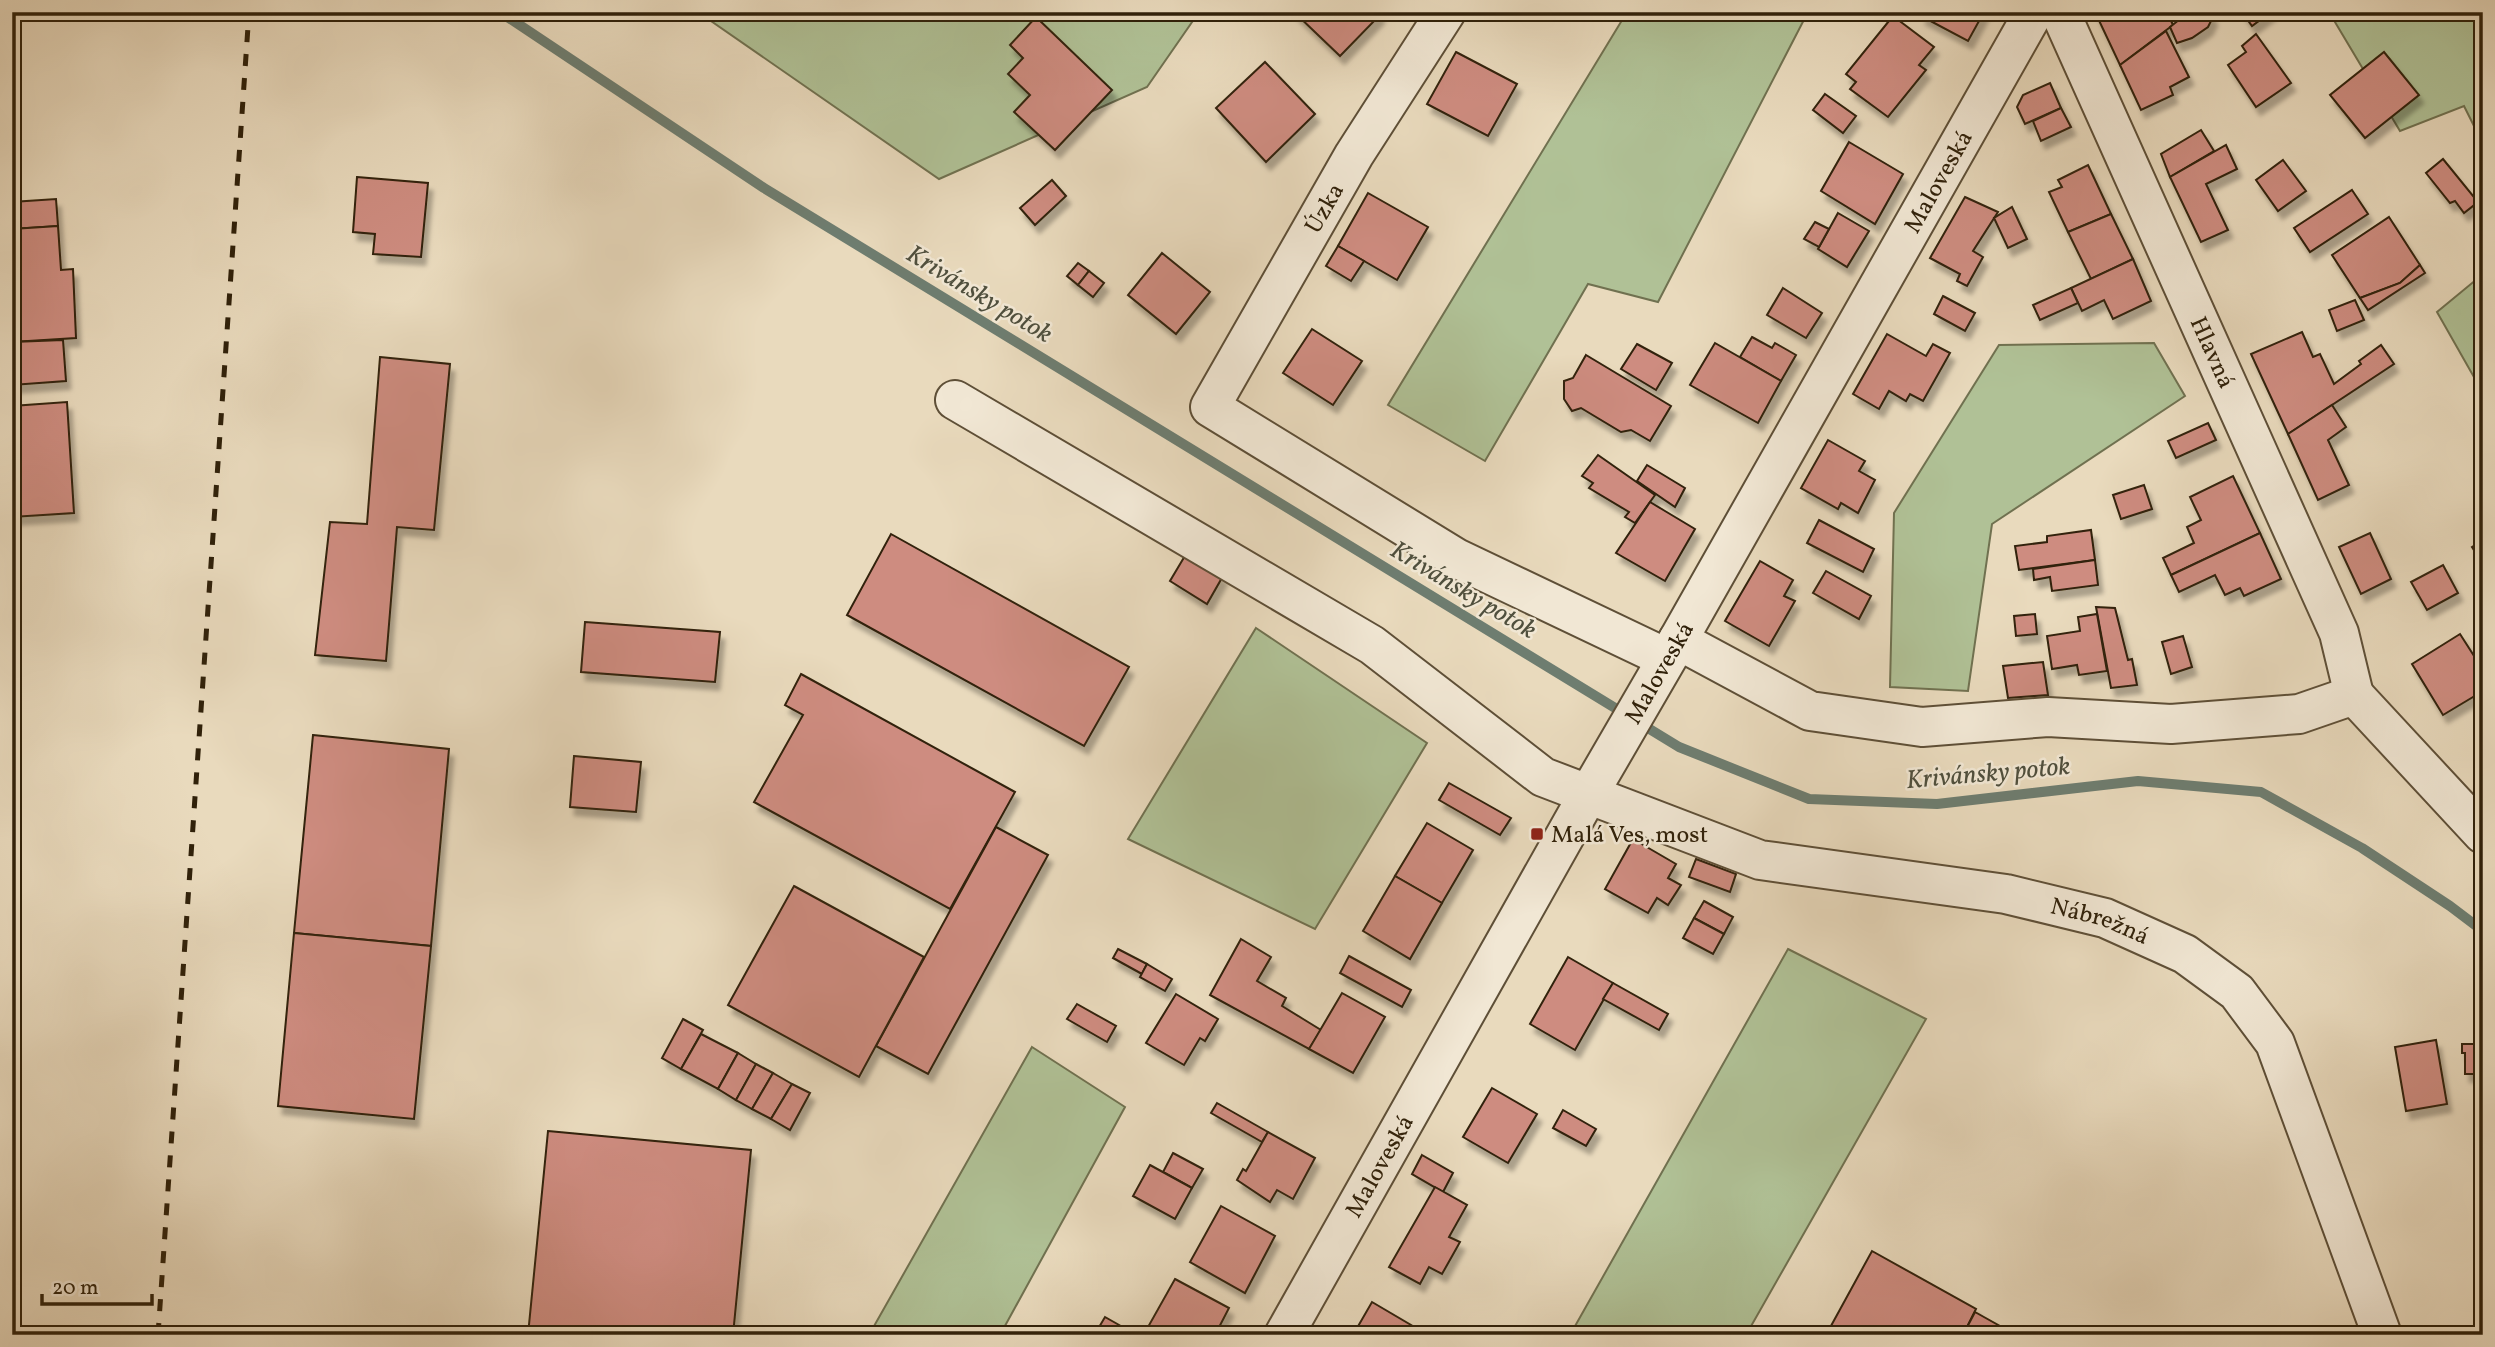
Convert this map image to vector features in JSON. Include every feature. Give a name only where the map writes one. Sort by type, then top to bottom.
[{"type":"street","name":"Úzka","points":[[1446,12],[1354,155],[1210,408],[1456,558],[1666,659]]},
{"type":"street","name":"Maloveská","points":[[1284,1335],[1592,787],[2034,12]]},
{"type":"street","name":"Hlavná","points":[[2060,12],[2339,633],[2354,695]]},
{"type":"street","name":"Nábrežná","points":[[956,400],[1372,645],[1544,777],[1592,787],[1760,860],[2007,894],[2105,918],[2185,954],[2237,992],[2275,1043],[2382,1335]]},
{"type":"street","points":[[1666,659],[1810,711],[1922,727],[2048,717],[2171,724],[2299,713],[2354,695],[2483,834]]},
{"type":"green space","points":[[698,12],[1199,12],[1147,87],[939,179]]},
{"type":"green space","points":[[1627,12],[1808,12],[1658,302],[1588,284],[1485,461],[1388,405]]},
{"type":"green space","points":[[2329,12],[2483,12],[2483,144],[2464,106],[2400,131]]},
{"type":"green space","points":[[2483,274],[2483,393],[2437,312]]},
{"type":"green space","points":[[2154,343],[2185,396],[1992,524],[1968,691],[1890,687],[1894,513],[1999,345]]},
{"type":"green space","points":[[1256,628],[1427,743],[1315,929],[1128,839]]},
{"type":"green space","points":[[1788,949],[1926,1019],[1746,1335],[1570,1335]]},
{"type":"green space","points":[[1032,1047],[1125,1107],[1000,1335],[869,1335]]},
{"type":"building","points":[[1294,12],[1378,12],[1380,15],[1340,56]]},
{"type":"building","points":[[1923,12],[1984,12],[1968,41],[1921,16]]},
{"type":"building","points":[[2095,12],[2167,12],[2173,25],[2120,65]]},
{"type":"building","points":[[2189,12],[2209,12],[2213,17],[2208,27],[2192,38],[2177,43],[2170,27]]},
{"type":"building","points":[[2242,12],[2271,12],[2252,26]]},
{"type":"building","points":[[1893,16],[1934,47],[1919,65],[1926,70],[1888,117],[1850,89],[1856,82],[1846,74]]},
{"type":"building","points":[[1036,17],[1112,90],[1055,150],[1014,112],[1030,95],[1008,74],[1023,58],[1010,45]]},
{"type":"building","points":[[2166,31],[2189,77],[2170,87],[2173,95],[2141,110],[2120,65]]},
{"type":"building","points":[[2256,34],[2291,83],[2256,107],[2228,65],[2246,52],[2242,46]]},
{"type":"building","points":[[1456,52],[1517,84],[1488,136],[1427,104]]},
{"type":"building","points":[[2384,52],[2419,95],[2365,138],[2330,95]]},
{"type":"building","points":[[1265,62],[1315,114],[1266,162],[1216,108]]},
{"type":"building","points":[[2050,83],[2061,108],[2025,124],[2017,107],[2023,95]]},
{"type":"building","points":[[1825,94],[1856,116],[1843,133],[1813,110]]},
{"type":"building","points":[[2061,108],[2071,127],[2041,141],[2033,121]]},
{"type":"building","points":[[2201,130],[2214,151],[2170,177],[2161,154]]},
{"type":"building","points":[[1849,142],[1903,174],[1875,224],[1821,191]]},
{"type":"building","points":[[2226,145],[2237,169],[2206,184],[2228,230],[2201,242],[2170,177]]},
{"type":"building","points":[[2443,159],[2478,202],[2464,213],[2455,201],[2450,203],[2426,173]]},
{"type":"building","points":[[2283,160],[2306,191],[2278,211],[2256,180]]},
{"type":"building","points":[[2088,165],[2111,214],[2068,232],[2049,192],[2062,187],[2058,180]]},
{"type":"building","points":[[357,177],[428,183],[421,257],[373,254],[375,234],[353,232]]},
{"type":"building","points":[[1052,180],[1066,196],[1035,225],[1020,208]]},
{"type":"building","points":[[2352,190],[2368,214],[2310,252],[2294,228]]},
{"type":"building","points":[[1368,193],[1428,227],[1397,280],[1338,246]]},
{"type":"building","points":[[1965,197],[1998,212],[1973,251],[1983,257],[1967,286],[1957,281],[1960,274],[1930,258]]},
{"type":"building","points":[[56,199],[58,226],[12,229],[12,202]]},
{"type":"building","points":[[2012,207],[2027,239],[2008,248],[1994,218]]},
{"type":"building","points":[[1838,213],[1869,231],[1847,267],[1818,249]]},
{"type":"building","points":[[2111,214],[2133,259],[2091,279],[2068,232]]},
{"type":"building","points":[[2389,217],[2420,265],[2400,283],[2360,298],[2332,255]]},
{"type":"building","points":[[1815,222],[1829,229],[1819,247],[1804,239]]},
{"type":"building","points":[[58,226],[61,270],[73,269],[76,338],[12,342],[12,229]]},
{"type":"building","points":[[1338,246],[1364,261],[1351,281],[1326,266]]},
{"type":"building","points":[[1162,253],[1210,292],[1176,334],[1128,295]]},
{"type":"building","points":[[2133,259],[2151,301],[2113,319],[2104,300],[2082,311],[2071,288]]},
{"type":"building","points":[[1078,263],[1089,271],[1078,285],[1067,276]]},
{"type":"building","points":[[2420,265],[2425,273],[2368,310],[2360,298],[2400,283]]},
{"type":"building","points":[[1089,271],[1104,283],[1093,297],[1078,285]]},
{"type":"building","points":[[1783,288],[1822,313],[1806,338],[1767,315]]},
{"type":"building","points":[[2071,288],[2078,303],[2040,320],[2033,305]]},
{"type":"building","points":[[1943,296],[1975,313],[1965,331],[1934,314]]},
{"type":"building","points":[[2355,300],[2364,320],[2337,331],[2329,310]]},
{"type":"building","points":[[1312,329],[1362,361],[1333,405],[1283,373]]},
{"type":"building","points":[[2302,332],[2313,357],[2320,354],[2334,384],[2381,345],[2394,364],[2288,434],[2251,354]]},
{"type":"building","points":[[1887,334],[1926,356],[1933,344],[1950,353],[1923,401],[1910,394],[1906,401],[1889,391],[1879,409],[1853,394]]},
{"type":"building","points":[[1752,337],[1772,348],[1775,343],[1796,355],[1781,381],[1740,357]]},
{"type":"building","points":[[63,340],[66,381],[12,385],[12,342]]},
{"type":"building","points":[[1715,343],[1781,381],[1758,423],[1690,385]]},
{"type":"building","points":[[1637,344],[1672,363],[1656,390],[1621,369]]},
{"type":"building","points":[[1586,355],[1671,406],[1650,441],[1631,430],[1621,432],[1581,408],[1572,411],[1564,399],[1564,381],[1573,378]]},
{"type":"building","points":[[380,357],[450,364],[434,530],[397,527],[386,661],[315,655],[330,522],[367,524]]},
{"type":"building","points":[[67,402],[74,513],[12,517],[12,406]]},
{"type":"building","points":[[2332,405],[2346,427],[2328,440],[2349,485],[2318,500],[2288,434]]},
{"type":"building","points":[[2208,423],[2216,440],[2176,458],[2168,441]]},
{"type":"building","points":[[1828,440],[1865,461],[1859,471],[1875,480],[1858,513],[1841,503],[1838,509],[1801,488]]},
{"type":"building","points":[[1598,455],[1655,495],[1635,523],[1625,517],[1629,512],[1589,488],[1593,483],[1582,476]]},
{"type":"building","points":[[1647,465],[1685,488],[1675,507],[1637,481]]},
{"type":"building","points":[[2233,476],[2260,533],[2171,575],[2163,558],[2194,543],[2187,527],[2201,520],[2190,497]]},
{"type":"building","points":[[2144,485],[2152,509],[2121,519],[2113,495]]},
{"type":"building","points":[[1650,502],[1695,529],[1665,581],[1616,553]]},
{"type":"building","points":[[1819,520],[1874,549],[1863,572],[1807,543]]},
{"type":"building","points":[[2091,530],[2095,560],[2019,570],[2015,546],[2047,542],[2047,536]]},
{"type":"building","points":[[2260,533],[2281,579],[2244,596],[2240,588],[2225,595],[2215,575],[2179,592],[2171,575]]},
{"type":"building","points":[[2370,533],[2391,579],[2361,594],[2339,547]]},
{"type":"building","points":[[891,534],[1129,667],[1084,746],[847,615]]},
{"type":"building","points":[[2483,540],[2483,564],[2472,547]]},
{"type":"building","points":[[1186,554],[1223,576],[1207,604],[1170,581]]},
{"type":"building","points":[[2095,560],[2098,585],[2052,591],[2050,577],[2034,580],[2033,569]]},
{"type":"building","points":[[1760,561],[1793,580],[1784,596],[1795,601],[1769,646],[1725,621]]},
{"type":"building","points":[[2443,565],[2458,593],[2427,610],[2411,582]]},
{"type":"building","points":[[1826,571],[1871,596],[1859,619],[1813,593]]},
{"type":"building","points":[[2096,607],[2115,608],[2128,660],[2132,659],[2137,685],[2111,688]]},
{"type":"building","points":[[2035,614],[2037,634],[2016,636],[2014,616]]},
{"type":"building","points":[[2097,614],[2107,671],[2079,675],[2077,665],[2052,669],[2047,636],[2080,631],[2078,617]]},
{"type":"building","points":[[585,622],[720,632],[715,682],[581,672]]},
{"type":"building","points":[[2460,634],[2483,670],[2483,691],[2443,715],[2412,664]]},
{"type":"building","points":[[2183,636],[2192,667],[2171,674],[2162,642]]},
{"type":"building","points":[[2043,662],[2048,695],[2008,698],[2003,666]]},
{"type":"building","points":[[801,674],[1015,792],[950,909],[754,802],[803,715],[785,705]]},
{"type":"building","points":[[313,735],[449,749],[431,946],[294,933]]},
{"type":"building","points":[[574,756],[641,762],[636,812],[570,807]]},
{"type":"building","points":[[1449,783],[1511,818],[1500,835],[1439,800]]},
{"type":"building","points":[[1427,823],[1473,850],[1442,903],[1395,876]]},
{"type":"building","points":[[996,827],[1048,855],[928,1074],[876,1046]]},
{"type":"building","points":[[1633,839],[1676,864],[1668,878],[1681,885],[1668,905],[1657,898],[1648,913],[1605,889]]},
{"type":"building","points":[[1696,859],[1736,874],[1730,892],[1689,877]]},
{"type":"building","points":[[1395,876],[1442,903],[1410,959],[1363,931]]},
{"type":"building","points":[[794,886],[924,957],[859,1077],[728,1005]]},
{"type":"building","points":[[1704,901],[1733,917],[1724,934],[1694,918]]},
{"type":"building","points":[[1694,918],[1724,934],[1713,954],[1683,938]]},
{"type":"building","points":[[294,933],[431,946],[414,1119],[278,1106]]},
{"type":"building","points":[[1241,939],[1271,957],[1257,981],[1286,998],[1282,1006],[1321,1030],[1309,1049],[1210,995]]},
{"type":"building","points":[[1118,949],[1147,964],[1142,974],[1113,958]]},
{"type":"building","points":[[1349,956],[1411,990],[1402,1007],[1340,973]]},
{"type":"building","points":[[1568,957],[1613,983],[1575,1050],[1530,1024]]},
{"type":"building","points":[[1147,964],[1172,979],[1165,991],[1140,977]]},
{"type":"building","points":[[1613,983],[1668,1014],[1659,1030],[1603,999]]},
{"type":"building","points":[[1342,993],[1385,1017],[1353,1073],[1309,1049]]},
{"type":"building","points":[[1176,994],[1218,1019],[1205,1041],[1200,1038],[1184,1065],[1146,1043]]},
{"type":"building","points":[[1077,1004],[1116,1026],[1107,1042],[1067,1019]]},
{"type":"building","points":[[683,1019],[703,1030],[681,1069],[662,1058]]},
{"type":"building","points":[[701,1034],[738,1053],[718,1089],[681,1069]]},
{"type":"building","points":[[2436,1040],[2447,1104],[2406,1111],[2395,1047]]},
{"type":"building","points":[[2462,1044],[2483,1044],[2483,1074],[2465,1074]]},
{"type":"building","points":[[738,1053],[756,1064],[736,1100],[718,1089]]},
{"type":"building","points":[[756,1064],[773,1073],[752,1109],[736,1100]]},
{"type":"building","points":[[773,1073],[792,1084],[771,1119],[752,1109]]},
{"type":"building","points":[[792,1084],[810,1093],[790,1130],[771,1119]]},
{"type":"building","points":[[1492,1088],[1537,1114],[1508,1163],[1463,1137]]},
{"type":"building","points":[[1217,1103],[1268,1132],[1262,1142],[1211,1113]]},
{"type":"building","points":[[1563,1110],[1596,1129],[1586,1146],[1553,1128]]},
{"type":"building","points":[[548,1131],[751,1150],[733,1335],[528,1335]]},
{"type":"building","points":[[1268,1132],[1315,1158],[1293,1199],[1277,1190],[1270,1202],[1237,1180],[1243,1169],[1246,1171]]},
{"type":"building","points":[[1173,1153],[1203,1169],[1192,1188],[1163,1172]]},
{"type":"building","points":[[1422,1155],[1453,1173],[1443,1192],[1412,1174]]},
{"type":"building","points":[[1150,1165],[1192,1188],[1175,1219],[1133,1196]]},
{"type":"building","points":[[1435,1187],[1467,1205],[1449,1237],[1460,1242],[1442,1274],[1429,1267],[1420,1284],[1389,1267]]},
{"type":"building","points":[[1221,1206],[1275,1236],[1245,1293],[1190,1262]]},
{"type":"building","points":[[1872,1251],[1976,1309],[1963,1335],[1826,1335]]},
{"type":"building","points":[[1175,1279],[1229,1308],[1215,1335],[1162,1335],[1148,1327]]},
{"type":"building","points":[[1372,1302],[1428,1335],[1353,1335]]},
{"type":"building","points":[[1975,1312],[2016,1335],[1963,1335]]},
{"type":"building","points":[[1105,1317],[1135,1334],[1135,1335],[1095,1334]]},
{"type":"waterway","name":"Krivánsky potok","points":[[500,12],[764,188],[1679,747],[1809,799],[1937,804],[2138,781],[2261,792],[2362,848],[2483,931]]},
{"type":"railway","points":[[158,1335],[249,12]]},
{"type":"place","name":"Malá Ves, most","points":[[1537,834]]}]
